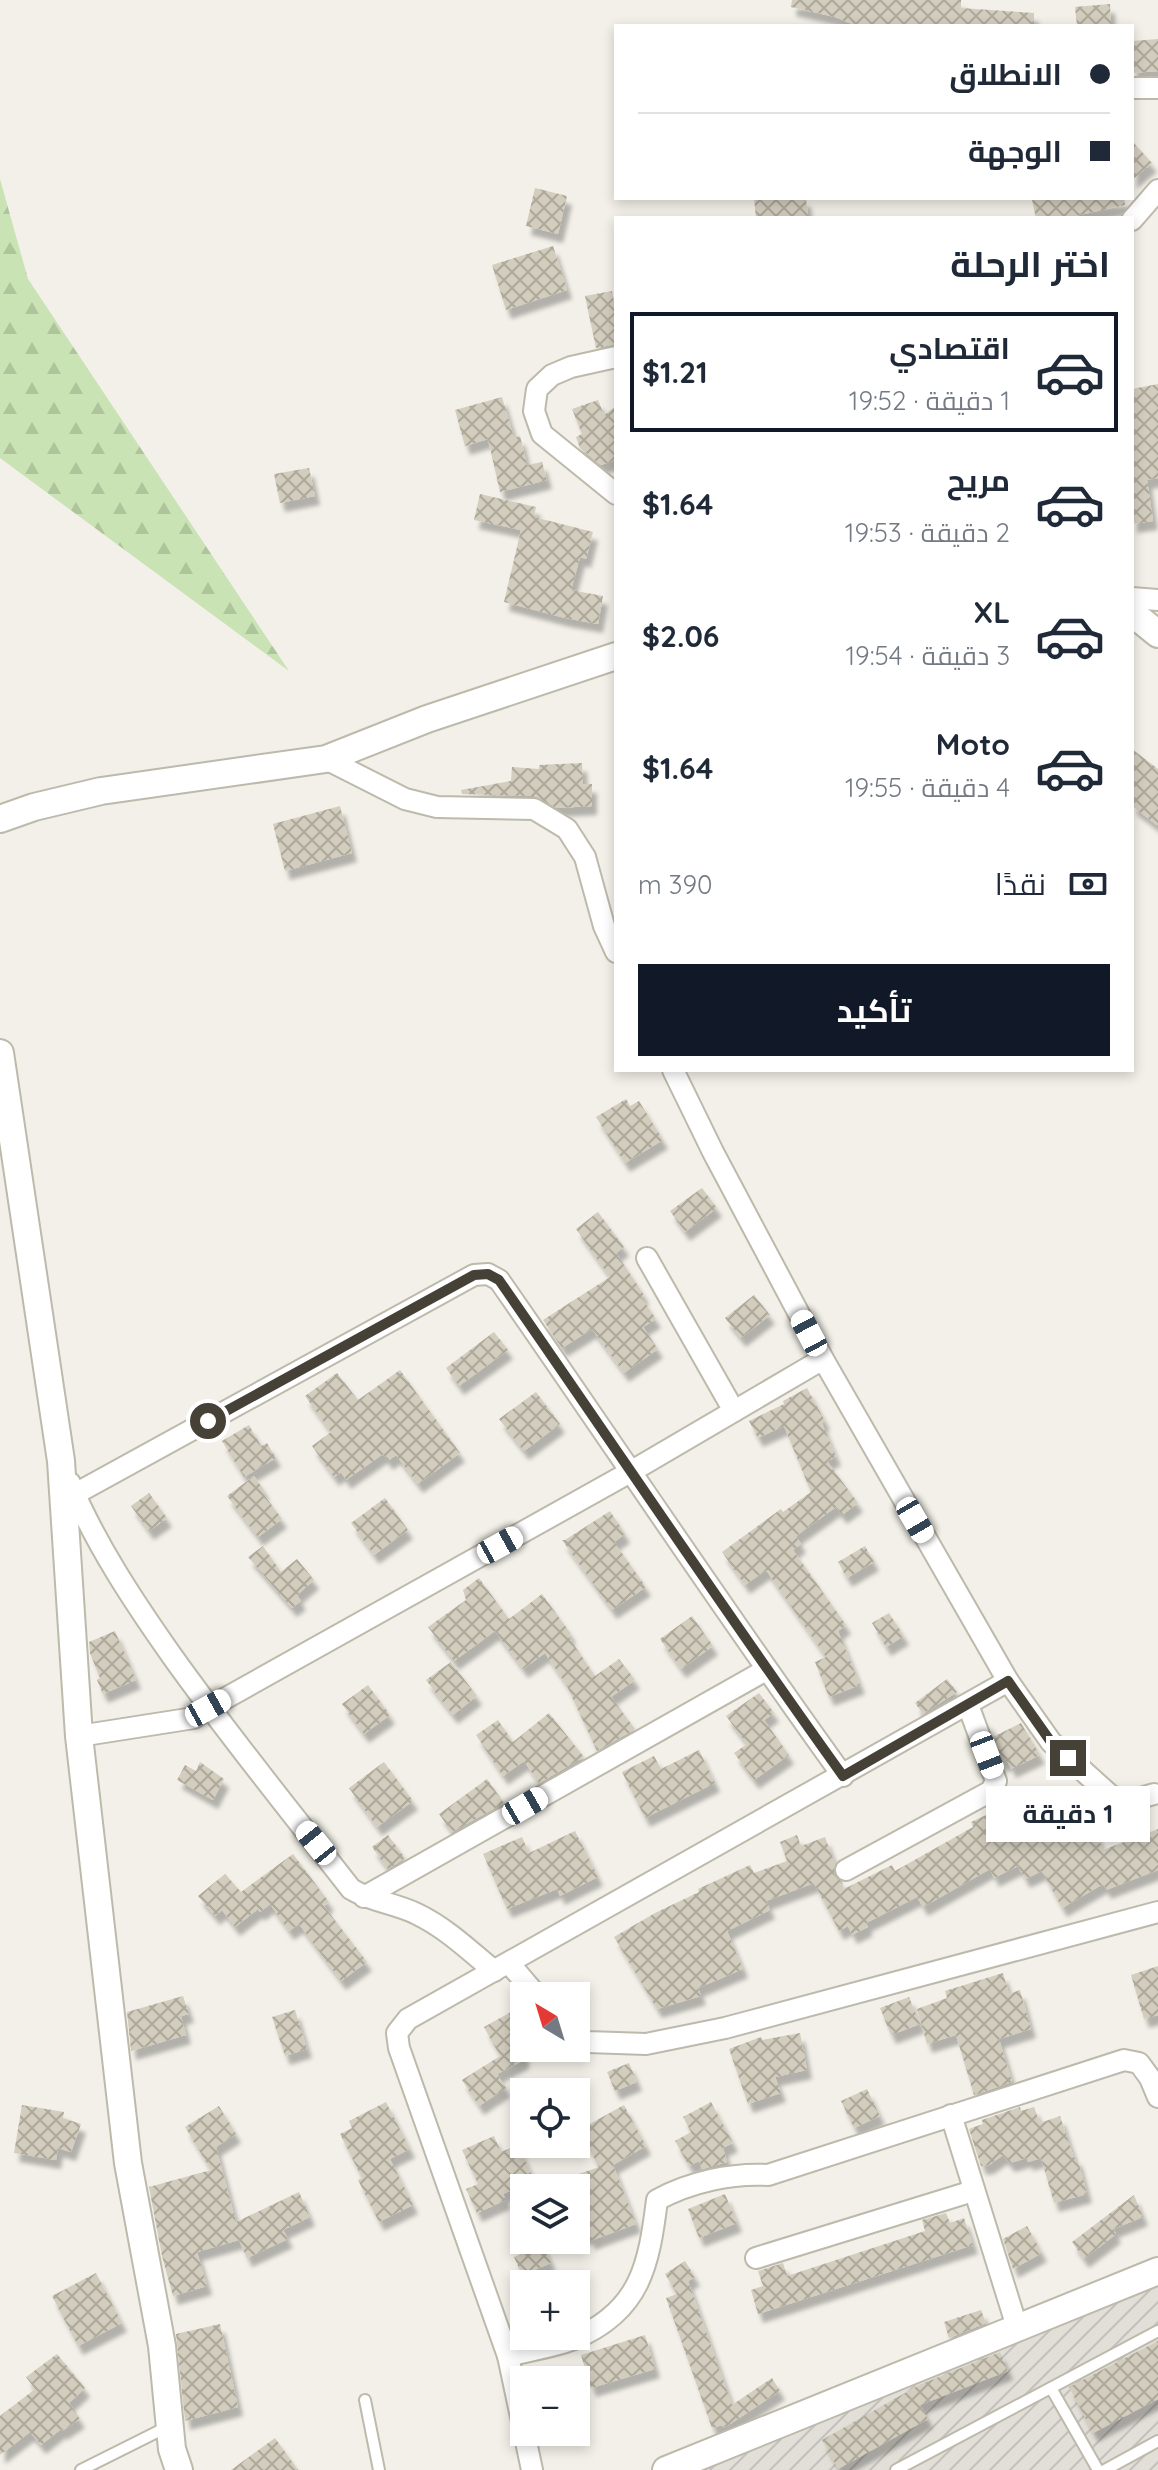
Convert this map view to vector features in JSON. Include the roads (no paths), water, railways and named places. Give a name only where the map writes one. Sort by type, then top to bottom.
[{"type":"street","points":[[1134,88],[1158,88]]},
{"type":"street","points":[[1134,218],[1158,190]]},
{"type":"street","points":[[614,357],[571,367],[552,375],[537,389],[534,411],[542,434],[614,492]]},
{"type":"street","points":[[1134,598],[1158,600]]},
{"type":"street","points":[[1134,615],[1158,634]]},
{"type":"street","points":[[0,819],[34,807],[101,791],[326,759],[427,719],[614,657]]},
{"type":"street","points":[[326,759],[405,799],[437,807],[534,809],[567,829],[585,857],[604,926],[614,948]]},
{"type":"street","points":[[0,1053],[61,1461],[79,1736],[128,2163],[162,2346],[172,2449],[179,2470]]},
{"type":"street","points":[[674,1072],[823,1359],[1008,1681],[1051,1742],[1111,1796],[1130,1801],[1154,1794]]},
{"type":"street","points":[[647,1258],[734,1411]]},
{"type":"street","points":[[75,1494],[474,1275],[488,1274],[499,1280],[766,1670],[843,1776]]},
{"type":"street","points":[[79,1736],[194,1718],[632,1471],[823,1359]]},
{"type":"street","points":[[61,1461],[107,1558],[146,1619],[208,1708],[351,1889],[364,1897],[413,1912],[442,1927],[520,1982]]},
{"type":"street","points":[[364,1897],[766,1670]]},
{"type":"street","points":[[510,2366],[399,2048],[397,2033],[408,2019],[1008,1681]]},
{"type":"street","points":[[846,1870],[991,1791],[996,1781],[968,1705]]},
{"type":"street","points":[[590,2042],[646,2044],[725,2028],[1158,1912]]},
{"type":"street","points":[[508,2356],[573,2339],[604,2323],[627,2301],[638,2284],[651,2248],[657,2200],[672,2192],[739,2174],[768,2175],[1124,2060],[1139,2063],[1158,2097]]},
{"type":"street","points":[[951,2115],[1017,2327]]},
{"type":"street","points":[[756,2258],[973,2191]]},
{"type":"street","points":[[666,2470],[1158,2271]]},
{"type":"street","points":[[527,2446],[532,2470]]},
{"type":"lane","points":[[896,2470],[1158,2332]]},
{"type":"lane","points":[[1051,2388],[1098,2470]]},
{"type":"lane","points":[[365,2400],[379,2470]]},
{"type":"lane","points":[[81,2470],[170,2426]]},
{"type":"lane","points":[[1105,2470],[1158,2441]]}]
